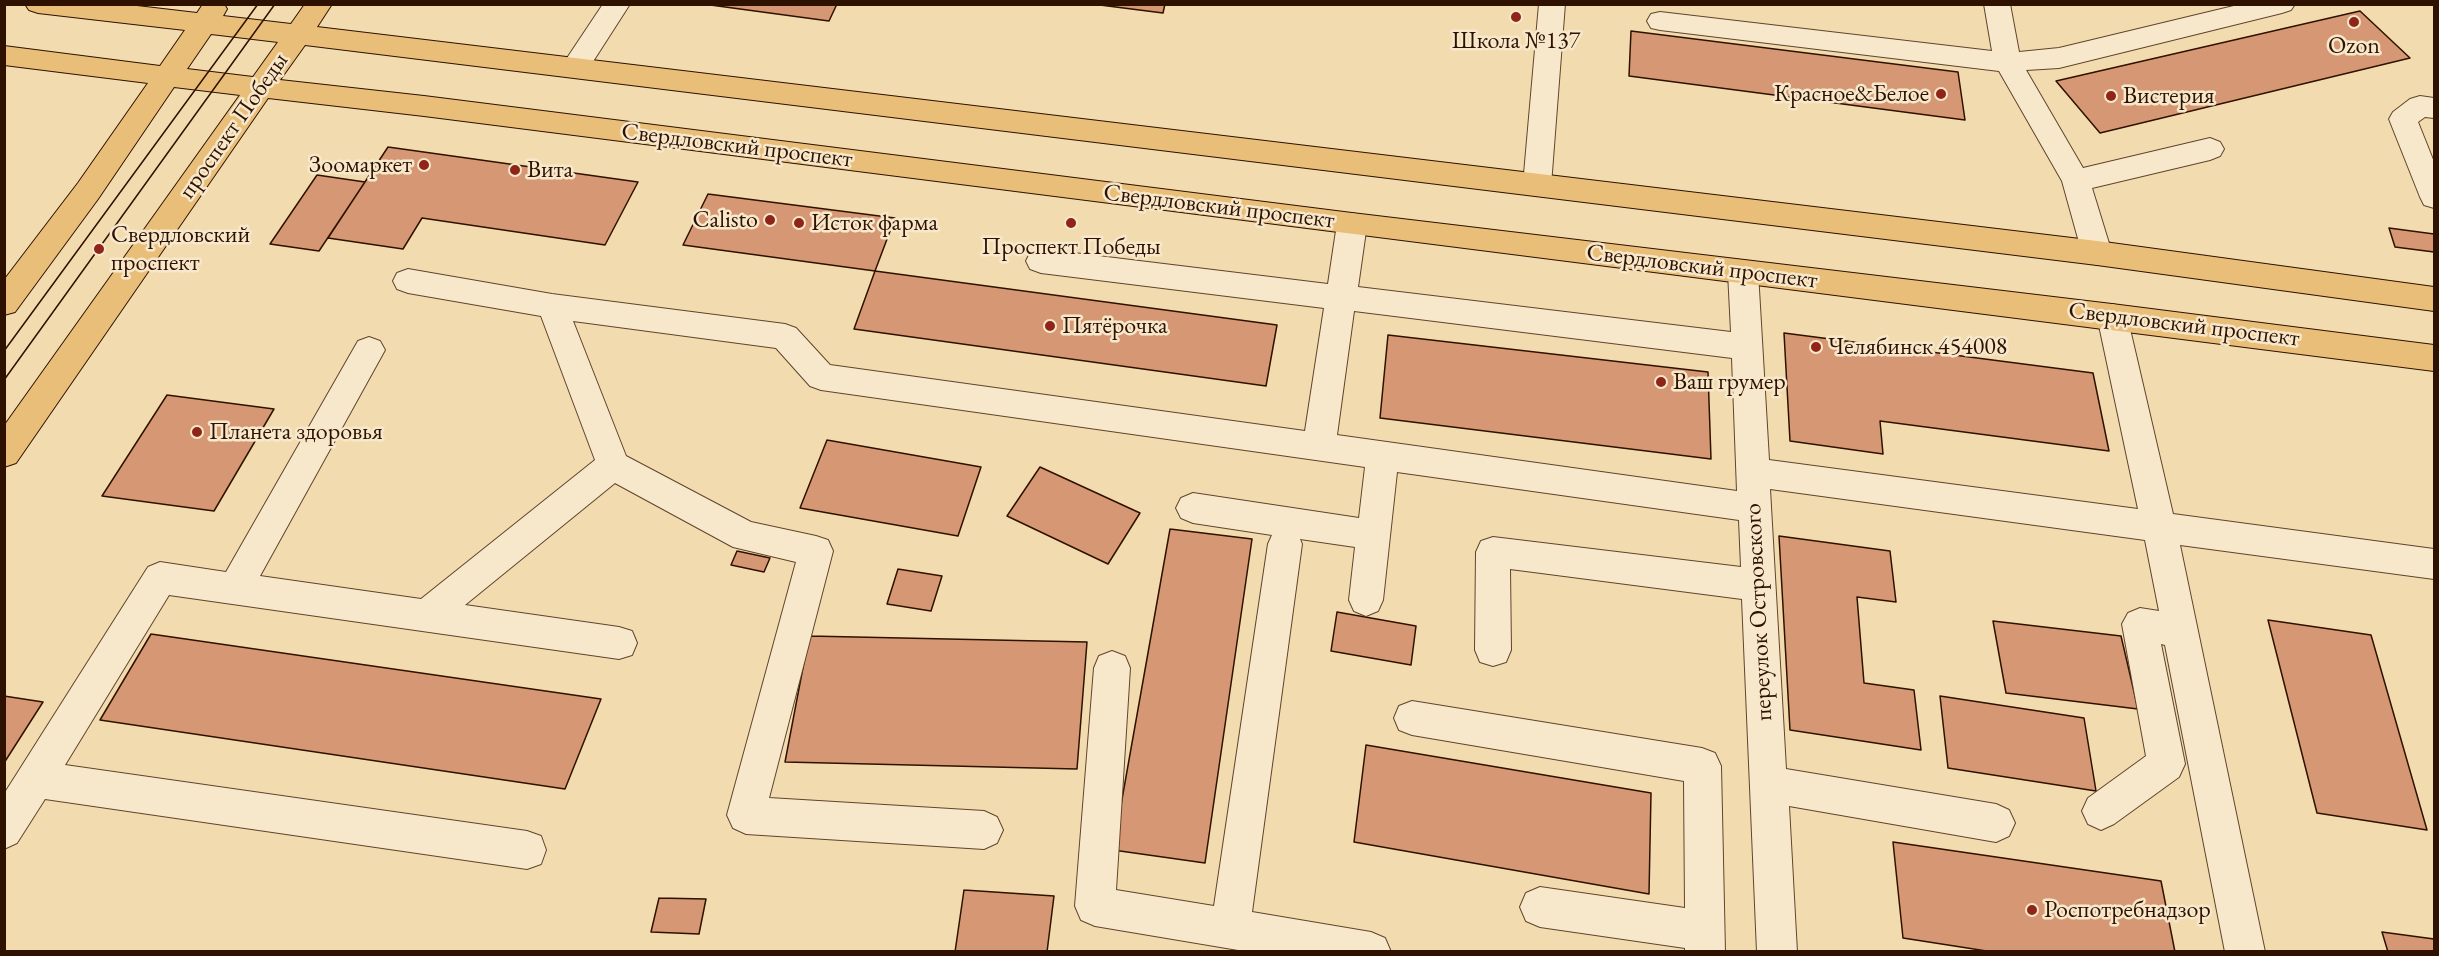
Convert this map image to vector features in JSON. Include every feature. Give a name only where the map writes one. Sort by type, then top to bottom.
[{"type":"main road","points":[[38,4],[210,15],[297,35],[2097,253],[2434,299]]},
{"type":"main road","name":"проспект Победы","points":[[4,453],[319,4]]},
{"type":"main road","points":[[4,303],[87,191],[210,15]]},
{"type":"main road","name":"Свердловский проспект","points":[[4,55],[436,107],[1352,224],[2112,316],[2434,358]]},
{"type":"street","points":[[575,67],[616,4]]},
{"type":"street","points":[[1537,185],[1552,4]]},
{"type":"street","points":[[1997,4],[2008,62],[2076,181],[2097,253]]},
{"type":"street","points":[[1660,21],[2008,62],[2059,58],[2282,4]]},
{"type":"street","points":[[2434,108],[2420,106],[2403,119],[2434,197]]},
{"type":"street","points":[[2076,181],[2210,149]]},
{"type":"street","points":[[1319,446],[1352,224]]},
{"type":"street","points":[[1041,261],[1746,347]]},
{"type":"street","name":"переулок Островского","points":[[1743,272],[1777,951]]},
{"type":"street","points":[[408,281],[552,306],[785,337],[821,377],[1754,508]]},
{"type":"street","points":[[552,306],[613,465],[745,536],[816,551],[746,815],[984,830]]},
{"type":"street","points":[[2112,316],[2180,631],[2245,951]]},
{"type":"street","points":[[235,588],[369,350]]},
{"type":"street","points":[[1366,600],[1383,455]]},
{"type":"street","points":[[427,615],[613,465]]},
{"type":"street","points":[[1752,472],[2434,564]]},
{"type":"street","points":[[1193,508],[1374,535]]},
{"type":"street","points":[[1230,928],[1285,544]]},
{"type":"street","points":[[1492,650],[1493,552],[1758,585]]},
{"type":"street","points":[[4,830],[160,578],[619,643]]},
{"type":"street","points":[[2101,811],[2166,764],[2140,624],[2180,631]]},
{"type":"street","points":[[1113,668],[1095,906],[1371,951]]},
{"type":"street","points":[[1412,718],[1702,766],[1705,941],[1540,907]]},
{"type":"street","points":[[36,779],[527,850]]},
{"type":"street","points":[[1768,784],[1996,824]]},
{"type":"building","points":[[703,4],[837,4],[829,21]]},
{"type":"building","points":[[1092,4],[1165,4],[1163,13]]},
{"type":"building","points":[[2360,11],[2410,58],[2100,133],[2056,81]]},
{"type":"building","points":[[1631,31],[1958,72],[1965,120],[1629,76]]},
{"type":"building","points":[[388,147],[638,182],[605,245],[422,218],[403,249],[328,238]]},
{"type":"building","points":[[317,175],[365,182],[319,251],[270,244]]},
{"type":"building","points":[[708,194],[895,218],[875,271],[683,245]]},
{"type":"building","points":[[2389,228],[2434,234],[2434,252],[2395,247]]},
{"type":"building","points":[[875,271],[1277,325],[1266,386],[854,329]]},
{"type":"building","points":[[1784,333],[2093,373],[2109,451],[1880,421],[1883,454],[1790,441]]},
{"type":"building","points":[[1388,335],[1708,372],[1711,459],[1380,418]]},
{"type":"building","points":[[167,395],[274,409],[214,511],[102,496]]},
{"type":"building","points":[[827,440],[981,467],[958,536],[800,508]]},
{"type":"building","points":[[1040,467],[1140,513],[1108,564],[1007,516]]},
{"type":"building","points":[[1170,529],[1252,539],[1205,863],[1113,850]]},
{"type":"building","points":[[1779,536],[1890,551],[1896,602],[1857,597],[1864,683],[1914,690],[1921,750],[1790,730]]},
{"type":"building","points":[[737,551],[770,558],[764,572],[731,565]]},
{"type":"building","points":[[898,569],[942,576],[931,611],[887,604]]},
{"type":"building","points":[[1337,612],[1416,626],[1411,665],[1331,651]]},
{"type":"building","points":[[2268,620],[2371,635],[2427,830],[2317,813]]},
{"type":"building","points":[[1993,621],[2121,636],[2138,709],[2006,693]]},
{"type":"building","points":[[151,634],[601,699],[565,789],[100,720]]},
{"type":"building","points":[[809,636],[1087,642],[1077,769],[785,762]]},
{"type":"building","points":[[4,696],[43,702],[4,763]]},
{"type":"building","points":[[1940,696],[2084,718],[2096,791],[1948,768]]},
{"type":"building","points":[[1366,745],[1651,793],[1649,894],[1354,842]]},
{"type":"building","points":[[1893,842],[2161,881],[2175,952],[1993,952],[1903,938]]},
{"type":"building","points":[[964,890],[1054,896],[1047,952],[955,952]]},
{"type":"building","points":[[659,898],[706,899],[699,934],[651,932]]},
{"type":"building","points":[[2382,932],[2434,939],[2434,952],[2388,952]]},
{"type":"tram line","points":[[4,351],[258,4]]},
{"type":"tram line","points":[[4,380],[275,4]]},
{"type":"place","name":"Школа №137","points":[[1516,17]]},
{"type":"place","name":"Ozon","points":[[2354,22]]},
{"type":"place","name":"Красное&Белое","points":[[1941,94]]},
{"type":"place","name":"Вистерия","points":[[2111,96]]},
{"type":"place","name":"Зоомаркет","points":[[424,165]]},
{"type":"place","name":"Вита","points":[[515,170]]},
{"type":"place","name":"Calisto","points":[[770,220]]},
{"type":"place","name":"Исток фарма","points":[[799,223]]},
{"type":"place","name":"Проспект Победы","points":[[1071,223]]},
{"type":"place","name":"Свердловский проспект","points":[[99,249]]},
{"type":"place","name":"Пятёрочка","points":[[1050,326]]},
{"type":"place","name":"Челябинск 454008","points":[[1816,347]]},
{"type":"place","name":"Ваш грумер","points":[[1661,382]]},
{"type":"place","name":"Планета здоровья","points":[[197,432]]},
{"type":"place","name":"Роспотребнадзор","points":[[2032,910]]}]
